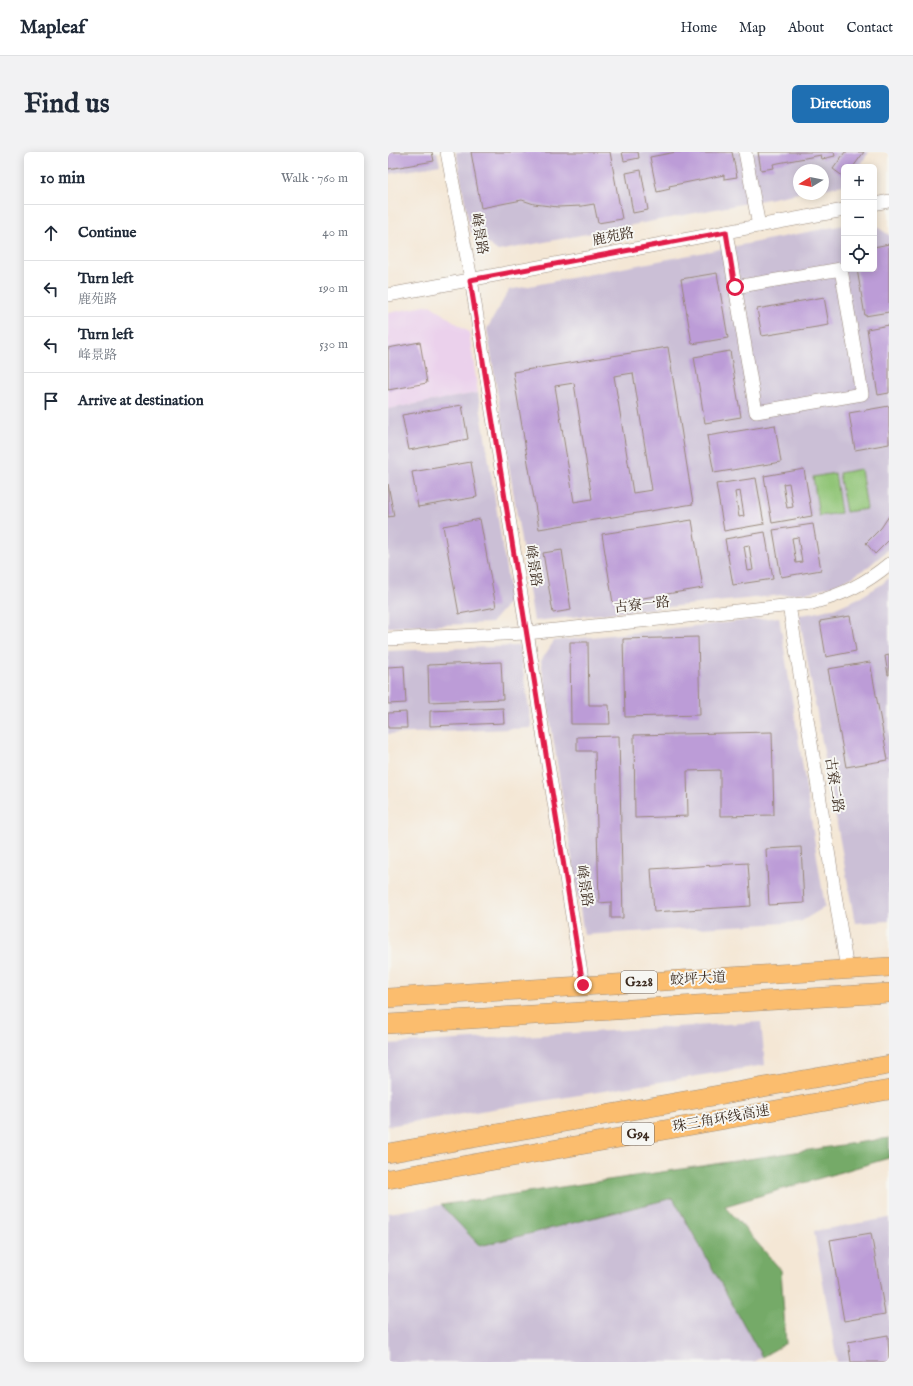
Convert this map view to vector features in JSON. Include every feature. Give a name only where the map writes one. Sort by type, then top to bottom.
[{"type":"highway","name":"蛟坪大道","points":[[388,998],[889,967]]},
{"type":"highway","name":"蛟坪大道","points":[[388,1024],[889,993]]},
{"type":"highway","name":"珠三角环线高速","points":[[388,1153],[889,1065]]},
{"type":"highway","name":"珠三角环线高速","points":[[388,1179],[889,1090]]},
{"type":"street","name":"峰景路","points":[[447,152],[470,280],[583,985]]},
{"type":"street","points":[[745,152],[759,226]]},
{"type":"street","points":[[877,203],[889,201]]},
{"type":"street","name":"鹿苑路","points":[[388,295],[841,211]]},
{"type":"street","points":[[726,232],[735,287],[756,412],[862,394],[841,270],[735,287]]},
{"type":"street","name":"古寮一路","points":[[388,639],[527,633],[812,603],[834,597],[856,588],[876,575],[889,564]]},
{"type":"street","name":"古寮二路","points":[[789,605],[847,970]]},
{"type":"shaded area","points":[[388,152],[437,152],[440,165],[388,174]]},
{"type":"shaded area","points":[[456,152],[869,152],[861,164],[841,164],[841,186],[829,188],[829,164],[793,164],[793,194],[498,251],[470,231]]},
{"type":"shaded area","points":[[841,226],[841,272],[877,272],[877,227],[889,235],[889,549],[869,566],[851,578],[810,592],[534,621],[487,329],[509,290]]},
{"type":"shaded area","points":[[430,305],[469,332],[478,393],[388,409],[388,313]]},
{"type":"shaded area","points":[[478,393],[511,600],[491,623],[388,627],[388,409]]},
{"type":"shaded area","points":[[889,578],[889,921],[855,923],[799,615],[838,607],[861,597]]},
{"type":"shaded area","points":[[779,617],[825,907],[800,922],[584,935],[541,661],[554,641]]},
{"type":"shaded area","points":[[519,646],[532,728],[388,734],[388,651]]},
{"type":"shaded area","points":[[761,1022],[765,1065],[388,1126],[388,1044]]},
{"type":"shaded area","points":[[673,1198],[762,1357],[753,1362],[388,1362],[388,1213],[441,1205],[480,1246]]},
{"type":"shaded area","points":[[889,1218],[889,1362],[837,1362],[814,1231]]},
{"type":"green space","points":[[861,469],[867,509],[846,512],[839,473]]},
{"type":"green space","points":[[835,473],[841,513],[819,516],[813,477]]},
{"type":"green space","points":[[889,1138],[889,1158],[725,1206],[781,1270],[786,1343],[762,1357],[673,1198],[480,1246],[441,1205]]},
{"type":"building","points":[[388,152],[432,152],[434,161],[388,169]]},
{"type":"building","points":[[471,152],[610,152],[622,219],[598,223],[594,204],[558,207],[534,204],[522,200],[481,208]]},
{"type":"building","points":[[622,152],[638,152],[639,158],[624,161]]},
{"type":"building","points":[[676,152],[732,152],[737,177],[724,179],[724,175],[669,186],[670,189],[657,192],[650,157]]},
{"type":"building","points":[[758,152],[834,152],[835,156],[822,159],[821,155],[773,164],[774,168],[761,170]]},
{"type":"building","points":[[845,152],[864,152],[855,164],[841,164],[841,175],[833,169]]},
{"type":"building","points":[[641,170],[648,210],[633,213],[626,173]]},
{"type":"building","points":[[889,244],[889,312],[865,316],[858,272],[877,272],[877,246]]},
{"type":"building","points":[[717,273],[728,338],[692,344],[681,279]]},
{"type":"building","points":[[824,297],[829,325],[762,336],[757,309]]},
{"type":"building","points":[[889,325],[889,393],[878,395],[867,329]]},
{"type":"building","points":[[420,342],[427,383],[388,390],[388,348]]},
{"type":"building","points":[[668,347],[693,504],[539,529],[513,372]],"holes":[[[633,373],[652,490],[633,493],[614,376]],[[574,383],[592,499],[574,502],[555,386]]]},
{"type":"building","points":[[730,351],[741,417],[705,423],[694,357]]},
{"type":"building","points":[[462,405],[468,439],[409,450],[402,415]]},
{"type":"building","points":[[889,406],[889,444],[855,450],[849,413]]},
{"type":"building","points":[[775,425],[781,462],[714,473],[707,436]]},
{"type":"building","points":[[471,462],[477,497],[418,507],[412,472]]},
{"type":"building","points":[[804,469],[812,516],[772,523],[764,476]],"holes":[[[789,483],[793,507],[787,508],[783,484]]]},
{"type":"building","points":[[756,478],[764,524],[724,531],[716,484]],"holes":[[[740,491],[744,516],[739,517],[735,492]]]},
{"type":"building","points":[[388,484],[394,516],[388,517]]},
{"type":"building","points":[[889,516],[889,540],[875,554],[866,543],[881,528]]},
{"type":"building","points":[[480,519],[496,607],[459,614],[443,526]]},
{"type":"building","points":[[692,520],[703,588],[613,603],[602,534]]},
{"type":"building","points":[[813,524],[821,570],[781,577],[773,530]],"holes":[[[798,537],[802,562],[796,563],[792,538]]]},
{"type":"building","points":[[765,532],[773,579],[733,585],[725,539]],"holes":[[[749,545],[753,570],[748,571],[744,546]]]},
{"type":"building","points":[[562,550],[571,610],[553,613],[543,553]]},
{"type":"building","points":[[850,616],[856,651],[826,657],[820,621]]},
{"type":"building","points":[[698,637],[700,715],[625,717],[623,639]]},
{"type":"building","points":[[570,642],[588,642],[589,705],[609,705],[610,724],[571,724]]},
{"type":"building","points":[[889,655],[889,675],[888,675],[885,656]]},
{"type":"building","points":[[501,662],[503,699],[429,702],[428,665]]},
{"type":"building","points":[[870,662],[888,760],[846,767],[828,669]]},
{"type":"building","points":[[404,666],[406,703],[388,704],[388,667]]},
{"type":"building","points":[[503,708],[504,723],[430,726],[430,711]]},
{"type":"building","points":[[406,712],[407,728],[388,728],[388,713]]},
{"type":"building","points":[[772,732],[774,815],[720,816],[720,770],[687,771],[688,816],[635,818],[634,735]]},
{"type":"building","points":[[619,736],[623,918],[611,918],[611,902],[599,903],[595,751],[577,751],[577,737]]},
{"type":"building","points":[[801,847],[804,903],[769,905],[766,849]]},
{"type":"building","points":[[748,863],[751,906],[654,912],[651,869]]},
{"type":"building","points":[[871,1233],[885,1314],[844,1321],[830,1240]]},
{"type":"building","points":[[888,1335],[889,1362],[851,1362],[848,1342]]},
{"type":"route","points":[[583,985],[470,280],[726,232],[735,287]]}]
